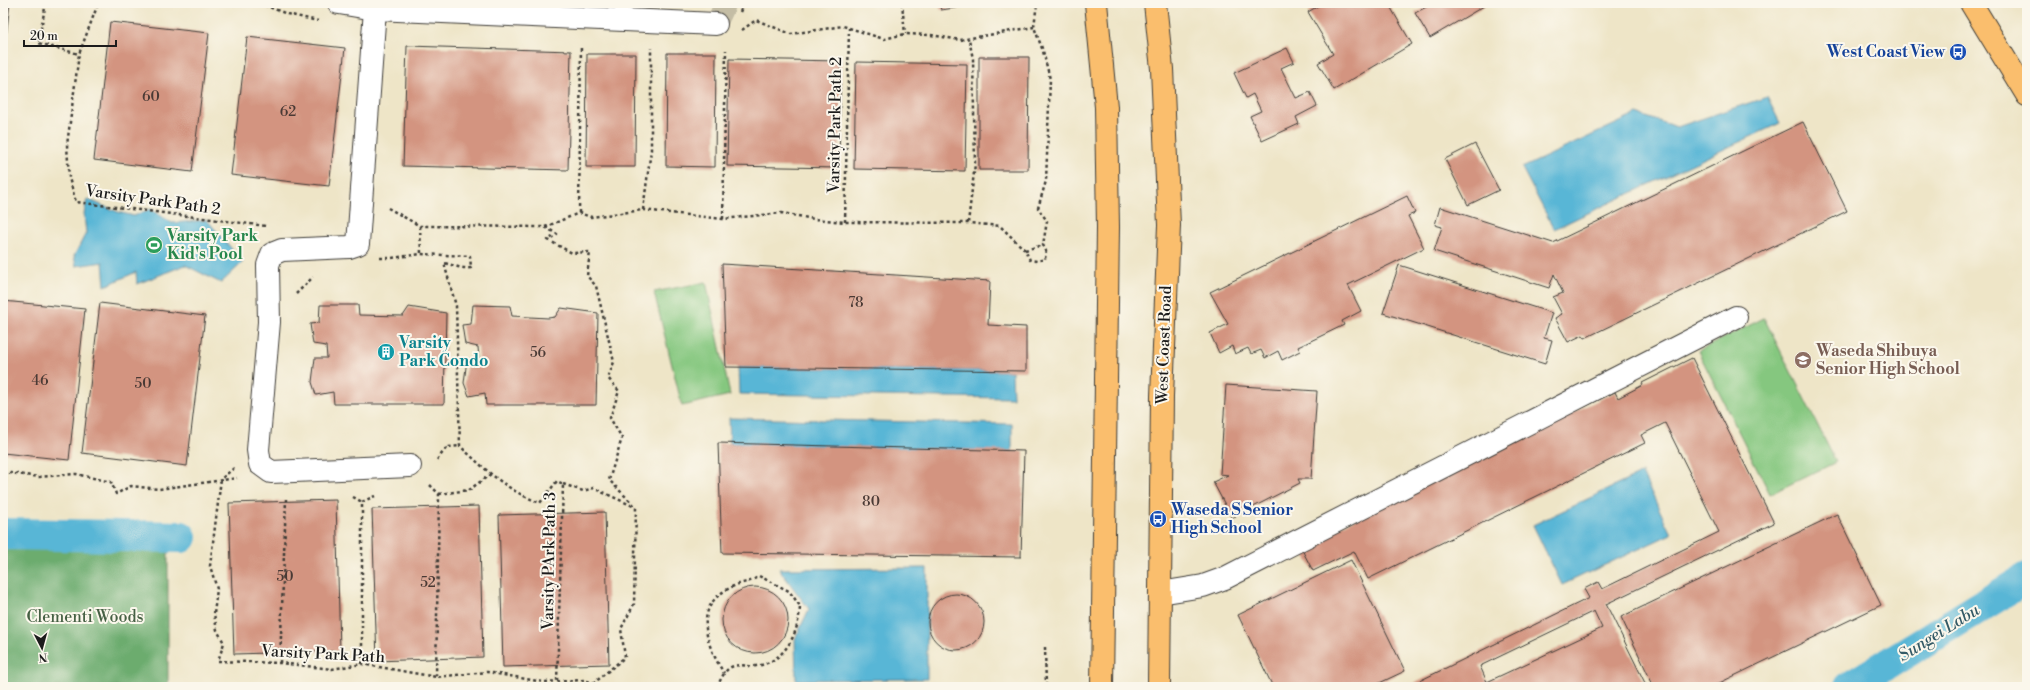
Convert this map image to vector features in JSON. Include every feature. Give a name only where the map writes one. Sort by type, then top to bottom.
[{"type":"main road","points":[[1096,3],[1106,107],[1108,227],[1102,687]]},
{"type":"main road","name":"West Coast Road","points":[[1155,3],[1162,69],[1168,225],[1162,396],[1159,687]]},
{"type":"main road","points":[[1971,3],[2027,95]]},
{"type":"lane","points":[[339,3],[375,8],[716,24]]},
{"type":"lane","points":[[375,8],[358,244],[349,247],[282,250],[272,254],[268,265],[269,322],[258,450],[260,464],[271,472],[410,466]]},
{"type":"lane","points":[[1160,593],[1203,586],[1225,578],[1736,317]]},
{"type":"path","points":[[46,3],[38,43],[79,54]]},
{"type":"path","name":"Varsity Park Path 2","points":[[103,3],[98,4],[79,54],[67,145],[69,178],[76,202],[269,226]]},
{"type":"path","points":[[902,3],[905,34]]},
{"type":"path","points":[[382,204],[420,226],[545,227],[579,213],[591,217],[643,210],[723,219],[782,213],[814,219],[845,222],[968,223],[1000,226],[1025,250],[1030,260],[1037,261],[1045,259],[1046,251],[1043,245],[1047,221],[1038,208],[1046,181],[1050,79],[1043,50],[1034,27],[1038,3]]},
{"type":"path","points":[[738,33],[756,20],[790,34],[843,26],[884,39],[905,34],[931,35],[960,40],[1034,27]]},
{"type":"path","name":"Varsity Park Path 2","points":[[845,222],[850,28]]},
{"type":"path","points":[[968,223],[975,164],[974,59],[969,39]]},
{"type":"path","points":[[579,213],[581,44]]},
{"type":"path","points":[[643,210],[651,150],[651,44]]},
{"type":"path","points":[[723,219],[726,49]]},
{"type":"path","points":[[420,226],[421,254]]},
{"type":"path","points":[[545,227],[557,234],[548,240],[572,253],[590,252],[588,276],[596,286],[614,362],[608,378],[619,391],[610,418],[622,438],[609,480],[636,507]]},
{"type":"path","points":[[1025,250],[1043,245]]},
{"type":"path","points":[[269,322],[328,261],[334,247]]},
{"type":"path","points":[[378,258],[392,258],[421,254],[470,256],[471,268],[459,268],[455,265],[444,263],[456,306],[460,446],[447,447],[432,466]]},
{"type":"path","name":"Varsity PArk Path 3","points":[[460,446],[491,474],[519,495],[540,503],[557,481],[563,484],[557,682]]},
{"type":"path","points":[[221,479],[237,465]]},
{"type":"path","points":[[3,472],[39,477],[76,474],[111,482],[116,494],[131,486],[159,489],[221,479],[242,478]]},
{"type":"path","points":[[439,494],[469,490],[491,474]]},
{"type":"path","name":"Varsity Park Path","points":[[221,479],[210,566],[217,589],[214,614],[217,630],[224,643],[218,661],[280,663],[332,669],[362,664],[436,677],[487,672],[543,682],[584,680],[594,684],[626,657],[621,629],[634,604],[636,507]]},
{"type":"path","points":[[428,483],[439,494],[436,677]]},
{"type":"path","points":[[563,484],[583,491],[593,488],[636,507]]},
{"type":"path","points":[[362,664],[362,502],[376,495]]},
{"type":"path","points":[[280,663],[286,496]]},
{"type":"path","points":[[718,687],[724,673],[734,666],[757,666],[774,660],[783,653],[800,623],[800,606],[789,591],[759,576],[750,582],[735,585],[717,596],[706,615],[707,640],[712,655],[724,673]]},
{"type":"path","points":[[1045,647],[1046,687]]},
{"type":"green space","points":[[706,282],[730,395],[682,406],[654,292]]},
{"type":"green space","points":[[1764,318],[1836,462],[1770,494],[1698,351]]},
{"type":"green space","name":"Clementi Woods","points":[[3,546],[168,546],[168,687],[3,687]]},
{"type":"water","points":[[1767,97],[1780,123],[1554,229],[1522,168],[1637,114],[1677,127]]},
{"type":"water","name":"Varsity Park Kid's Pool","points":[[87,199],[118,212],[134,216],[150,209],[172,223],[207,220],[243,262],[221,283],[185,265],[137,284],[136,272],[105,286],[103,262],[76,266],[74,256],[86,233],[84,214]]},
{"type":"water","points":[[738,367],[1012,371],[1013,398],[739,394]]},
{"type":"water","points":[[729,418],[1012,424],[1012,451],[730,444]]},
{"type":"water","points":[[1642,473],[1671,534],[1562,585],[1533,525]]},
{"type":"water","points":[[927,568],[927,679],[796,680],[795,639],[809,609],[779,569]]},
{"type":"building","points":[[3,3],[10,3],[4,55],[3,55]]},
{"type":"building","points":[[939,3],[982,3],[982,4],[941,10]]},
{"type":"building","points":[[1323,3],[1388,3],[1412,44],[1334,90],[1318,63],[1333,54],[1308,12]]},
{"type":"building","points":[[1429,3],[1489,3],[1430,38],[1415,13],[1430,5]]},
{"type":"building","points":[[110,22],[209,33],[192,172],[94,160]]},
{"type":"building","points":[[247,37],[345,48],[329,186],[231,175]]},
{"type":"building","points":[[407,46],[571,51],[568,170],[403,166]]},
{"type":"building","points":[[1287,48],[1294,62],[1281,68],[1296,98],[1310,92],[1317,106],[1296,117],[1299,124],[1262,141],[1250,116],[1261,111],[1253,94],[1246,98],[1234,73]]},
{"type":"building","points":[[667,53],[716,53],[715,167],[666,166]]},
{"type":"building","points":[[587,54],[636,54],[635,167],[586,167]]},
{"type":"building","points":[[979,57],[1029,57],[1028,170],[979,170]]},
{"type":"building","points":[[729,59],[841,61],[839,168],[727,166]]},
{"type":"building","points":[[856,62],[967,64],[965,171],[854,169]]},
{"type":"building","points":[[1803,122],[1847,211],[1585,338],[1583,335],[1568,342],[1555,318],[1562,314],[1553,297],[1563,293],[1554,274],[1549,288],[1434,251],[1442,227],[1435,225],[1440,207],[1553,243]]},
{"type":"building","points":[[1475,144],[1499,190],[1468,205],[1445,159]]},
{"type":"building","points":[[1407,196],[1415,213],[1408,216],[1424,248],[1348,285],[1361,311],[1342,321],[1344,325],[1298,347],[1300,351],[1282,360],[1278,351],[1265,358],[1261,350],[1251,354],[1248,348],[1235,354],[1232,346],[1219,353],[1210,333],[1228,324],[1210,292]]},
{"type":"building","points":[[722,264],[990,281],[988,325],[1026,327],[1026,371],[726,367]]},
{"type":"building","points":[[1399,265],[1552,313],[1544,338],[1552,340],[1545,364],[1383,313]]},
{"type":"building","points":[[3,301],[85,309],[69,460],[3,453]]},
{"type":"building","points":[[100,303],[205,316],[187,466],[82,453]]},
{"type":"building","name":"Varsity Park Condo","points":[[320,305],[358,305],[359,315],[403,316],[409,307],[446,313],[444,404],[334,404],[333,392],[316,395],[312,382],[315,358],[327,358],[326,346],[313,344],[310,324],[319,323]]},
{"type":"building","name":"Varsity Park Condo","points":[[473,305],[510,306],[512,316],[555,317],[561,308],[598,313],[596,405],[486,405],[485,393],[469,396],[464,383],[467,359],[479,359],[478,347],[465,344],[462,325],[471,324]]},
{"type":"building","points":[[1692,358],[1774,523],[1606,604],[1647,687],[1448,687],[1447,685],[1443,687],[1407,687],[1589,598],[1584,589],[1598,582],[1602,589],[1719,532],[1665,423],[1641,435],[1645,443],[1368,579],[1354,551],[1313,571],[1300,546],[1615,392],[1618,398],[1643,385],[1642,383]],"holes":[[[1594,611],[1602,628],[1487,682],[1480,666]]]},
{"type":"building","points":[[1226,385],[1317,391],[1311,479],[1298,479],[1300,483],[1232,518],[1213,482],[1228,475],[1220,474]]},
{"type":"building","points":[[718,443],[1024,451],[1021,557],[722,553]]},
{"type":"building","points":[[336,500],[340,651],[234,654],[229,503]]},
{"type":"building","points":[[479,506],[483,657],[377,661],[372,509]]},
{"type":"building","points":[[605,512],[609,664],[503,667],[499,515]]},
{"type":"building","points":[[1837,514],[1881,605],[1711,687],[1654,687],[1621,617]]},
{"type":"building","points":[[1351,560],[1405,671],[1371,687],[1273,687],[1238,615]]},
{"type":"building","points":[[748,587],[762,587],[774,592],[783,601],[788,613],[786,633],[779,644],[762,653],[748,653],[736,648],[727,639],[722,627],[722,613],[727,601],[736,592]]},
{"type":"building","points":[[956,594],[967,596],[976,602],[982,611],[984,622],[982,633],[976,642],[967,648],[956,650],[945,648],[936,642],[930,633],[928,622],[930,611],[936,602],[945,596]]},
{"type":"waterway","points":[[3,534],[181,537]]},
{"type":"waterway","name":"Sungei Labu","points":[[1850,687],[2027,578]]},
{"type":"tunnel","points":[[716,24],[726,3]]},
{"type":"place","name":"West Coast View","points":[[1958,52]]},
{"type":"place","name":"Varsity Park Kid's Pool","points":[[154,245]]},
{"type":"place","name":"Varsity Park Condo","points":[[386,352]]},
{"type":"place","name":"Waseda Shibuya Senior High School","points":[[1803,360]]},
{"type":"place","name":"Waseda S Senior High School","points":[[1158,519]]}]
